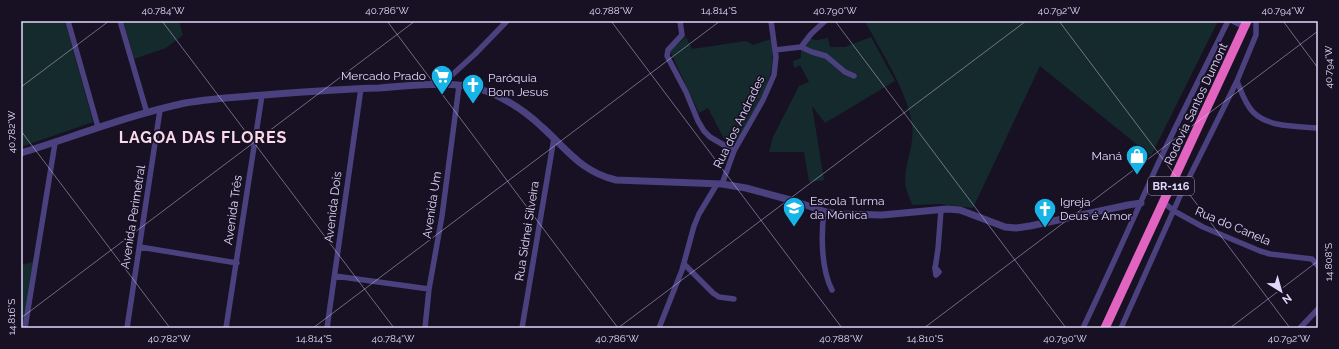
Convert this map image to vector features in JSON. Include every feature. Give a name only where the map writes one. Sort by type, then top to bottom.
[{"type":"highway","name":"Rodovia Santos Dumont","points":[[1105,328],[1246,24]]},
{"type":"street","points":[[68,21],[98,127]]},
{"type":"street","points":[[120,21],[147,113]]},
{"type":"street","points":[[440,85],[471,58],[507,21]]},
{"type":"street","points":[[680,21],[682,36],[680,40],[669,48],[667,56],[686,92],[698,122],[704,131],[710,137],[734,151]]},
{"type":"street","name":"Rua dos Andrades","points":[[659,328],[684,264],[694,226],[699,214],[720,184],[734,151],[771,82],[776,67],[771,21]]},
{"type":"street","points":[[801,46],[825,21]]},
{"type":"street","points":[[1083,328],[1190,97],[1228,21]]},
{"type":"street","points":[[1233,21],[1246,24]]},
{"type":"street","points":[[1256,21],[1256,35]]},
{"type":"street","points":[[1122,328],[1152,257],[1237,81],[1261,21]]},
{"type":"street","points":[[775,50],[801,46],[812,52],[826,56],[845,72],[854,76]]},
{"type":"street","points":[[1237,81],[1245,100],[1252,111],[1260,118],[1289,126],[1318,128]]},
{"type":"street","points":[[21,153],[55,143],[98,127],[147,113],[183,104],[218,98],[361,88],[440,85],[478,89],[506,100],[530,116],[576,160],[591,171],[605,177],[622,180],[720,184],[746,188],[838,214],[863,215],[960,210],[1005,226],[1016,228],[1141,203]]},
{"type":"street","name":"Avenida Um","points":[[425,328],[442,216],[459,86]]},
{"type":"street","name":"Avenida Dois","points":[[327,328],[336,276],[346,187],[361,88]]},
{"type":"street","name":"Avenida Três","points":[[226,328],[262,95]]},
{"type":"street","name":"Avenida Perimetral","points":[[127,328],[160,110]]},
{"type":"street","name":"Rua Sidnei Silveira","points":[[522,328],[554,138]]},
{"type":"street","points":[[25,328],[55,143]]},
{"type":"street","name":"Rua do Canela","points":[[1163,202],[1174,211],[1203,227],[1260,251],[1270,254],[1312,258],[1317,261]]},
{"type":"street","points":[[936,267],[941,210]]},
{"type":"street","points":[[824,211],[822,237],[823,249],[827,277],[832,290]]},
{"type":"street","points":[[1144,245],[1152,257]]},
{"type":"street","points":[[140,247],[237,263]]},
{"type":"street","points":[[684,264],[719,298],[734,299]]},
{"type":"street","points":[[336,276],[430,288]]},
{"type":"street","points":[[1300,328],[1318,309]]},
{"type":"green space","points":[[21,21],[65,21],[93,122],[21,147]]},
{"type":"green space","points":[[123,21],[179,21],[183,35],[166,48],[134,59]]},
{"type":"green space","points":[[865,21],[1218,21],[1151,156],[1040,66],[973,208],[940,204],[912,205],[905,185],[905,175],[913,131],[909,111],[905,98],[886,58]]},
{"type":"green space","points":[[686,37],[692,49],[746,41],[753,45],[771,39],[773,53],[772,66],[765,90],[740,136],[735,142],[731,143],[724,139],[708,108],[699,113],[670,51]]},
{"type":"green space","points":[[871,37],[895,81],[825,123],[812,106],[824,180],[809,182],[804,152],[769,152],[773,137],[799,86],[809,82],[800,65],[794,68],[793,61],[801,58],[801,47],[810,39],[817,40],[828,38],[830,47],[845,47]]},
{"type":"green space","points":[[33,262],[24,328],[21,328],[21,265]]},
{"type":"place","name":"Mercado Prado","points":[[442,96]]},
{"type":"place","name":"Paróquia Bom Jesus","points":[[473,104]]},
{"type":"place","name":"Maná","points":[[1137,176]]},
{"type":"place","name":"Escola Turma da Mônica","points":[[794,228]]},
{"type":"place","name":"Igreja Deus é Amor","points":[[1045,228]]},
{"type":"district","name":"LAGOA DAS FLORES","points":[[203,137]]}]
